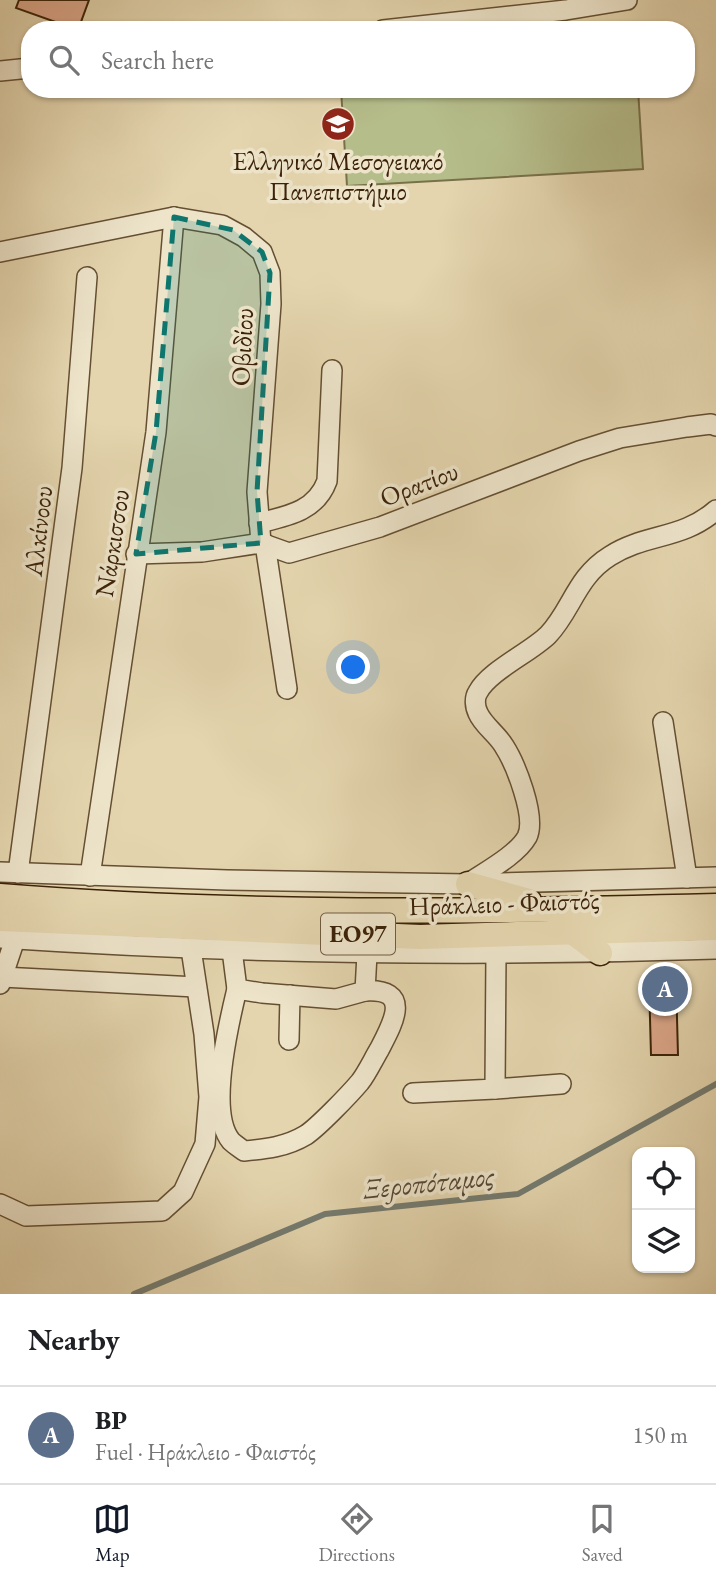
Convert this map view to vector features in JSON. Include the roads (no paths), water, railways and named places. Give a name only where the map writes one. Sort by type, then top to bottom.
[{"type":"main road","points":[[468,884],[565,920],[600,953]]},
{"type":"main road","name":"Ηράκλειο - Φαιστός","points":[[0,897],[99,904],[565,920],[716,928]]},
{"type":"main road","name":"Ηράκλειο - Φαιστός","points":[[5,932],[420,937],[497,944],[565,920],[716,906]]},
{"type":"main road","points":[[417,954],[460,946],[497,944]]},
{"type":"street","points":[[449,21],[627,0]]},
{"type":"street","points":[[0,71],[21,69]]},
{"type":"street","points":[[0,252],[174,217]]},
{"type":"street","name":"Οβιδίου","points":[[174,217],[205,220],[233,230],[262,252],[268,264],[270,326],[257,492],[259,523],[286,690]]},
{"type":"street","name":"Νάρκισσου","points":[[90,876],[156,432],[174,217]]},
{"type":"street","name":"Αλκίνοου","points":[[9,873],[72,468],[87,277]]},
{"type":"street","points":[[259,523],[298,511],[321,495],[327,481],[332,370]]},
{"type":"street","name":"Ορατίου","points":[[136,554],[202,552],[263,543],[289,553],[380,527],[620,438],[710,424],[716,426]]},
{"type":"street","points":[[468,884],[513,852],[527,836],[529,822],[526,801],[516,771],[505,746],[479,716],[475,705],[477,693],[514,659],[550,632],[581,583],[609,556],[649,539],[687,530],[716,510]]},
{"type":"street","points":[[663,722],[687,878]]},
{"type":"street","points":[[9,873],[468,884],[716,877]]},
{"type":"street","points":[[196,987],[1,981],[5,932],[191,949],[417,954]]},
{"type":"street","points":[[495,1090],[497,944],[600,953],[716,949]]},
{"type":"street","points":[[0,1204],[26,1216],[162,1211],[183,1192],[205,1144],[209,1097],[204,1034],[191,949]]},
{"type":"street","points":[[232,950],[237,989],[221,1066],[222,1118],[230,1140],[244,1150],[276,1149],[307,1135],[362,1080],[395,1020],[397,1008],[392,998],[380,990],[336,999],[237,989]]},
{"type":"street","points":[[365,991],[367,954]]},
{"type":"street","points":[[289,1040],[290,995]]},
{"type":"street","points":[[413,1093],[561,1084]]},
{"type":"waterway","name":"Ξεροπόταμος","points":[[134,1294],[325,1214],[518,1194],[716,1084]]},
{"type":"place","name":"Ελληνικό Μεσογειακό Πανεπιστήμιο","points":[[338,124]]},
{"type":"place","name":"BP","points":[[665,989]]}]
